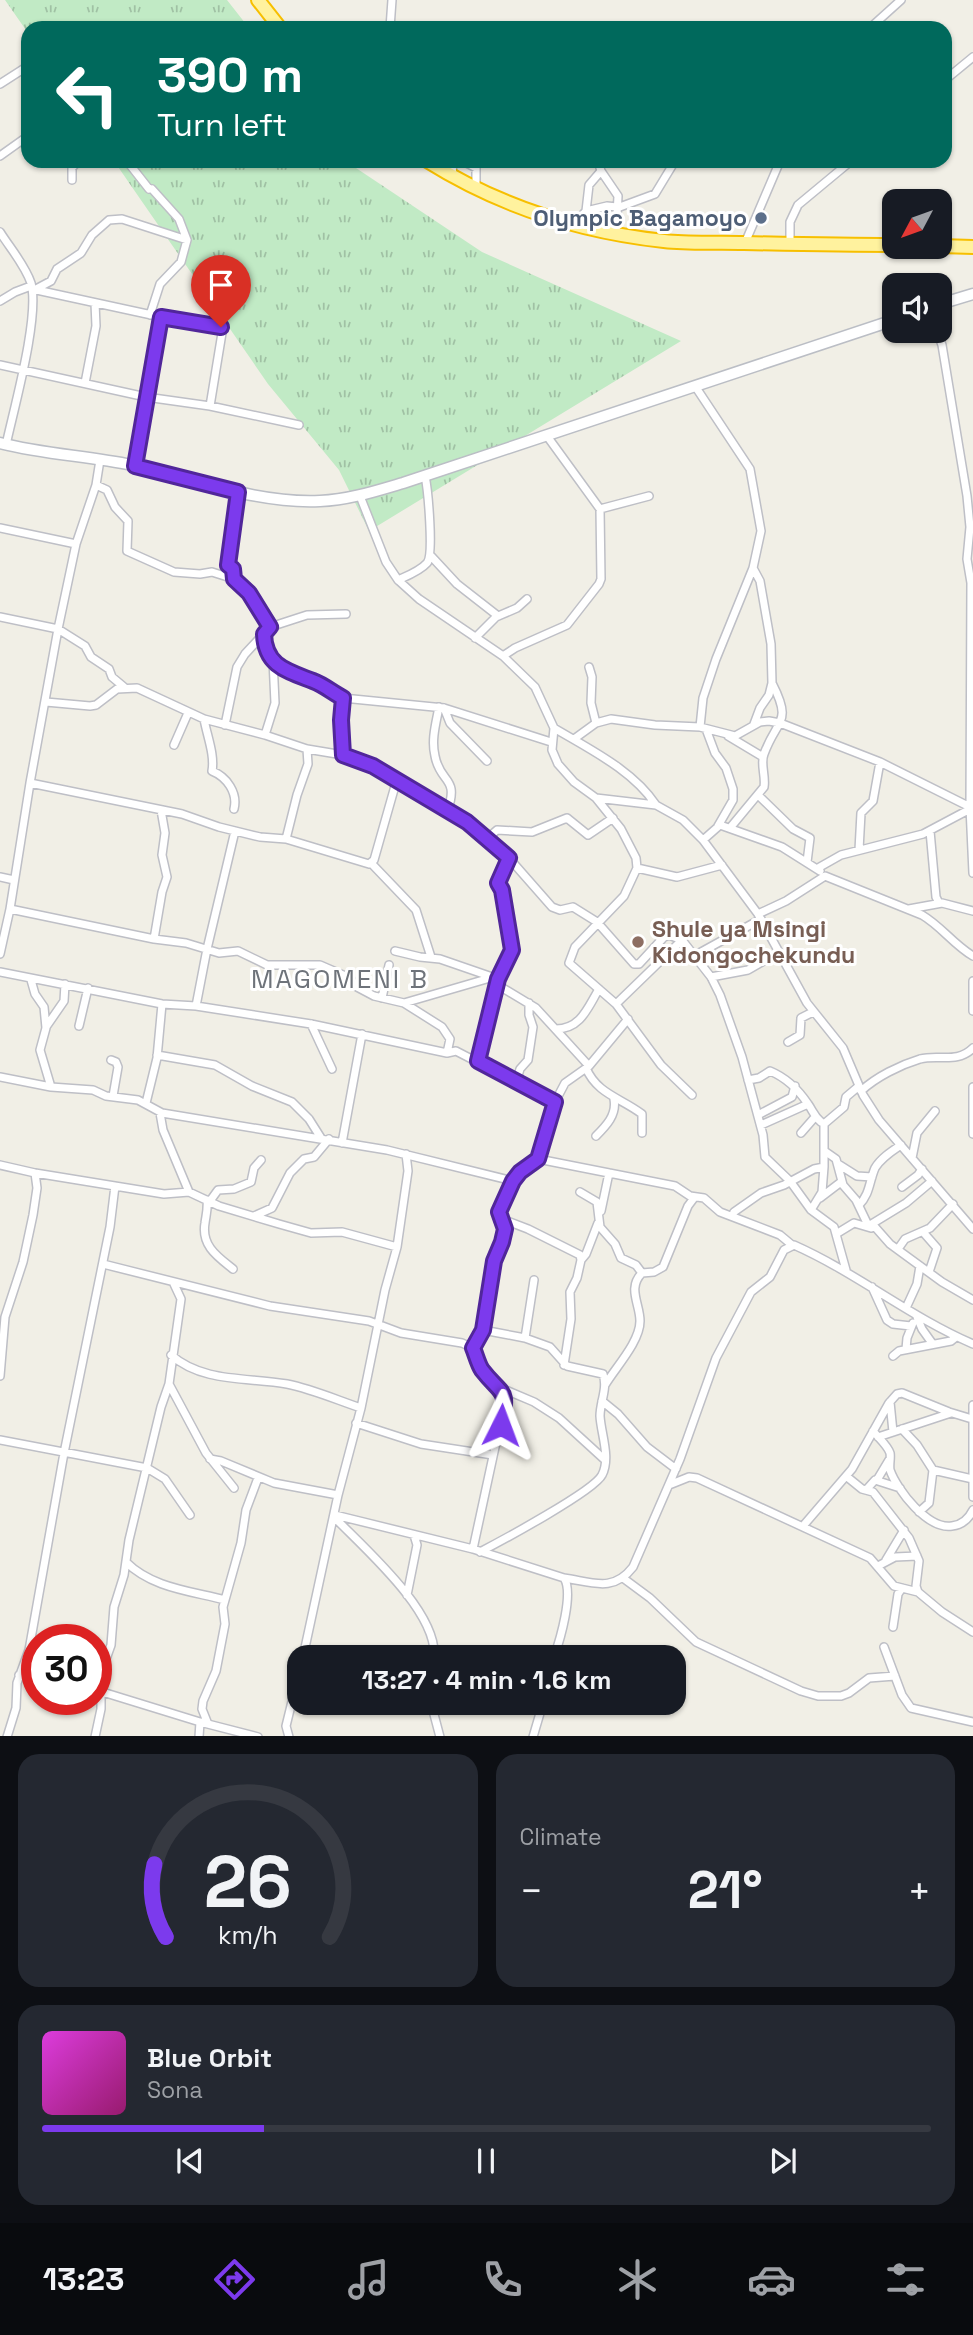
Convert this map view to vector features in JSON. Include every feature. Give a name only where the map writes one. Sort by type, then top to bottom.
[{"type":"highway","points":[[258,0],[274,21]]},
{"type":"highway","points":[[439,168],[524,209],[573,225],[616,234],[665,241],[882,246]]},
{"type":"highway","points":[[952,246],[973,247]]},
{"type":"main road","points":[[952,300],[973,294]]},
{"type":"main road","points":[[3,444],[135,466],[238,492],[289,501],[324,501],[360,496],[425,476],[882,324]]},
{"type":"street","points":[[390,21],[392,0]]},
{"type":"street","points":[[878,21],[901,0]]},
{"type":"street","points":[[952,74],[973,57]]},
{"type":"street","points":[[0,84],[21,70]]},
{"type":"street","points":[[0,156],[21,141]]},
{"type":"street","points":[[72,168],[72,180]]},
{"type":"street","points":[[133,168],[182,223],[187,240],[181,262],[160,284],[150,315]]},
{"type":"street","points":[[452,176],[453,168]]},
{"type":"street","points":[[476,168],[476,188]]},
{"type":"street","points":[[600,168],[618,196],[616,234]]},
{"type":"street","points":[[573,225],[586,211],[607,206],[617,207],[654,195],[671,168]]},
{"type":"street","points":[[744,243],[777,168]]},
{"type":"street","points":[[790,244],[790,222],[798,205],[843,168]]},
{"type":"street","points":[[586,211],[589,185],[601,171]]},
{"type":"street","points":[[0,301],[15,292],[51,281],[57,270],[80,253],[92,235],[109,220],[122,219],[187,240]]},
{"type":"street","points":[[0,232],[26,272],[34,298],[23,371],[3,444]]},
{"type":"street","points":[[33,288],[150,315],[223,327],[210,406]]},
{"type":"street","points":[[85,383],[96,326],[95,303]]},
{"type":"street","points":[[135,466],[161,317]]},
{"type":"street","points":[[941,343],[969,518],[967,553],[971,583],[973,873]]},
{"type":"street","points":[[0,365],[146,397],[210,406],[299,425]]},
{"type":"street","points":[[695,386],[750,469],[761,531],[753,568],[701,703],[703,728],[726,768],[733,789],[733,800],[718,826],[703,840]]},
{"type":"street","points":[[503,656],[525,643],[567,625],[601,579],[600,509],[547,436]]},
{"type":"street","points":[[0,954],[58,628],[76,544],[96,485],[100,460]]},
{"type":"street","points":[[398,580],[424,566],[430,556],[430,502],[425,476]]},
{"type":"street","points":[[96,485],[109,492],[115,507],[128,521],[127,551],[174,572],[212,572],[234,579],[249,593],[267,630],[265,647],[287,672],[315,682],[343,698],[442,707],[551,742]]},
{"type":"street","points":[[234,579],[233,569],[228,563],[238,492]]},
{"type":"street","points":[[360,496],[386,562],[398,580],[419,599],[503,656],[535,687],[554,728],[641,784],[656,804],[683,820],[703,840],[760,917],[813,1012],[842,1048],[860,1088],[881,1124],[973,1229]]},
{"type":"street","points":[[600,509],[649,496]]},
{"type":"street","points":[[0,527],[76,544]]},
{"type":"street","points":[[430,556],[457,584],[498,616]]},
{"type":"street","points":[[753,568],[760,581],[771,644],[772,683],[754,724]]},
{"type":"street","points":[[475,638],[498,616],[517,608],[527,598]]},
{"type":"street","points":[[225,725],[237,667],[243,656],[267,630],[307,615],[346,614]]},
{"type":"street","points":[[0,617],[58,628],[85,646],[91,657],[109,669],[113,678],[124,687]]},
{"type":"street","points":[[265,735],[275,703],[273,659]]},
{"type":"street","points":[[589,667],[592,677],[591,703],[596,723]]},
{"type":"street","points":[[730,828],[758,796],[765,782],[763,757],[780,723],[783,704],[772,683]]},
{"type":"street","points":[[46,702],[90,706],[124,687],[137,688],[204,719],[307,749],[343,755],[373,766],[467,822],[509,858],[552,907],[573,907],[597,922],[632,962],[636,964],[664,937],[669,935],[682,940],[711,977],[729,1015],[761,1125],[765,1157],[790,1181],[811,1210],[835,1230],[846,1270]]},
{"type":"street","points":[[343,698],[343,755]]},
{"type":"street","points":[[442,707],[450,723],[487,761]]},
{"type":"street","points":[[442,707],[433,746],[435,760],[451,785],[452,796],[447,812]]},
{"type":"street","points":[[174,745],[188,713]]},
{"type":"street","points":[[204,719],[212,750],[212,771],[223,775],[236,797],[234,809]]},
{"type":"street","points":[[574,739],[596,723],[611,719],[703,728],[738,735],[754,724],[769,721],[880,762],[971,808]]},
{"type":"street","points":[[554,728],[551,742],[558,764],[574,782],[597,798],[636,858],[637,868],[624,896],[575,947],[569,963],[616,1004],[661,1065],[692,1095]]},
{"type":"street","points":[[724,733],[763,757]]},
{"type":"street","points":[[286,839],[308,764],[307,749]]},
{"type":"street","points":[[859,850],[860,813],[873,801],[880,762]]},
{"type":"street","points":[[371,863],[397,779]]},
{"type":"street","points":[[30,783],[162,810],[260,837],[286,839],[371,863],[416,910],[431,957]]},
{"type":"street","points":[[758,796],[793,829],[810,838],[807,862]]},
{"type":"street","points":[[597,798],[656,804]]},
{"type":"street","points":[[818,868],[841,855],[930,831],[971,808]]},
{"type":"street","points":[[154,939],[167,877],[162,855],[165,833],[162,810]]},
{"type":"street","points":[[488,838],[497,830],[532,832],[567,818],[588,835],[612,818]]},
{"type":"street","points":[[718,826],[771,842],[818,868],[825,876],[877,899],[909,909],[932,921],[953,943],[973,956]]},
{"type":"street","points":[[196,1006],[235,831]]},
{"type":"street","points":[[930,831],[936,897],[939,903]]},
{"type":"street","points":[[478,1061],[496,980],[512,947],[502,890],[498,883],[509,858]]},
{"type":"street","points":[[637,868],[677,877],[722,865]]},
{"type":"street","points":[[694,956],[825,876]]},
{"type":"street","points":[[0,877],[14,880]]},
{"type":"street","points":[[909,909],[939,903],[973,911]]},
{"type":"street","points":[[10,909],[154,939],[186,943],[224,953],[238,951],[267,965],[320,965],[350,978],[357,987],[382,998],[404,1003],[446,1032],[450,1039],[447,1053]]},
{"type":"street","points":[[616,1004],[682,940]]},
{"type":"street","points":[[396,951],[416,957],[431,957],[496,980],[536,1007],[587,1067],[596,1085],[614,1099],[625,1101],[642,1114],[642,1133]]},
{"type":"street","points":[[711,977],[748,970],[779,952]]},
{"type":"street","points":[[382,998],[389,965]]},
{"type":"street","points":[[0,972],[162,1004],[196,1006],[311,1024],[447,1053],[456,1051],[516,1083],[533,1088],[555,1102]]},
{"type":"street","points":[[31,980],[36,997],[44,1005],[46,1028],[40,1053],[51,1087]]},
{"type":"street","points":[[404,1003],[496,980]]},
{"type":"street","points":[[973,981],[973,1011]]},
{"type":"street","points":[[46,1028],[63,1002],[65,984]]},
{"type":"street","points":[[79,1026],[88,988]]},
{"type":"street","points":[[556,1029],[565,1029],[579,1022],[599,989]]},
{"type":"street","points":[[516,1083],[520,1069],[528,1060],[533,1027],[529,1003]]},
{"type":"street","points":[[146,1103],[157,1055],[162,1004]]},
{"type":"street","points":[[788,1042],[800,1035],[800,1018],[813,1012]]},
{"type":"street","points":[[473,1348],[483,1330],[494,1261],[505,1229],[499,1212],[513,1181],[520,1172],[538,1159],[555,1102],[567,1080],[587,1067],[628,1020]]},
{"type":"street","points":[[311,1024],[332,1069]]},
{"type":"street","points":[[342,1143],[362,1034]]},
{"type":"street","points":[[811,1210],[823,1188],[826,1152],[824,1124],[844,1107],[846,1097],[906,1064],[927,1058],[954,1059],[973,1048]]},
{"type":"street","points":[[157,1055],[215,1065],[252,1086],[292,1102],[325,1138]]},
{"type":"street","points":[[111,1060],[118,1067],[113,1096]]},
{"type":"street","points":[[748,1080],[770,1072],[795,1086],[818,1119],[801,1133]]},
{"type":"street","points":[[0,1077],[51,1087],[93,1090],[106,1096],[146,1103],[160,1112],[325,1138],[406,1154],[513,1181]]},
{"type":"street","points":[[758,1115],[792,1097],[795,1086]]},
{"type":"street","points":[[973,1087],[973,1134]]},
{"type":"street","points":[[596,1136],[610,1120],[615,1107],[614,1099]]},
{"type":"street","points":[[761,1125],[808,1104]]},
{"type":"street","points":[[859,1205],[868,1194],[879,1162],[898,1142],[918,1132],[935,1111]]},
{"type":"street","points":[[160,1112],[163,1130],[189,1192]]},
{"type":"street","points":[[912,1158],[918,1132]]},
{"type":"street","points":[[253,1216],[272,1208],[290,1173],[304,1159],[314,1157],[325,1138]]},
{"type":"street","points":[[826,1152],[835,1157],[841,1182],[859,1205],[864,1220],[919,1266],[973,1300]]},
{"type":"street","points":[[306,1645],[397,1247],[408,1171],[406,1154]]},
{"type":"street","points":[[538,1159],[598,1170],[608,1177],[663,1182],[694,1198],[704,1198],[720,1212],[780,1235],[792,1245],[846,1270],[917,1317],[973,1344]]},
{"type":"street","points":[[233,1269],[208,1246],[204,1225],[208,1201],[218,1190],[234,1189],[251,1182],[254,1168],[261,1160]]},
{"type":"street","points":[[838,1163],[857,1176],[872,1177]]},
{"type":"street","points":[[0,1166],[164,1194],[189,1192],[208,1201],[311,1233],[342,1232],[397,1247]]},
{"type":"street","points":[[734,1212],[761,1193],[824,1167]]},
{"type":"street","points":[[901,1187],[922,1169]]},
{"type":"street","points":[[0,1376],[5,1317],[23,1262],[33,1215],[37,1188],[35,1173]]},
{"type":"street","points":[[564,1365],[571,1319],[570,1292],[598,1222],[608,1177]]},
{"type":"street","points":[[835,1230],[855,1223],[873,1226],[932,1181]]},
{"type":"street","points":[[819,1199],[841,1182]]},
{"type":"street","points":[[7,1736],[16,1708],[19,1675],[29,1653],[64,1453],[103,1264],[115,1186]]},
{"type":"street","points":[[580,1192],[597,1202],[598,1222],[615,1244],[621,1258],[636,1265],[642,1273]]},
{"type":"street","points":[[605,1386],[624,1358],[638,1330],[640,1318],[635,1289],[638,1278],[642,1273],[654,1272],[663,1267],[690,1200],[694,1198]]},
{"type":"street","points":[[898,1248],[905,1239],[923,1232],[953,1204]]},
{"type":"street","points":[[501,1219],[528,1228],[576,1251],[581,1260]]},
{"type":"street","points":[[923,1232],[937,1251],[929,1272]]},
{"type":"street","points":[[335,1516],[477,1550],[564,1578],[608,1585],[623,1578],[639,1556],[676,1469],[716,1358],[751,1292],[770,1277],[785,1250],[792,1245]]},
{"type":"street","points":[[103,1264],[270,1306],[378,1323],[401,1334],[462,1343],[473,1348],[481,1368],[504,1394],[505,1405],[493,1455],[477,1550]]},
{"type":"street","points":[[906,1308],[917,1284],[919,1266]]},
{"type":"street","points":[[525,1338],[534,1280]]},
{"type":"street","points":[[112,1632],[114,1607],[129,1540],[160,1407],[169,1384],[181,1298],[174,1283]]},
{"type":"street","points":[[870,1285],[876,1292],[887,1320],[893,1324],[911,1326]]},
{"type":"street","points":[[906,1349],[911,1326],[917,1317]]},
{"type":"street","points":[[917,1317],[932,1343]]},
{"type":"street","points":[[477,1550],[528,1525],[593,1485],[602,1475],[605,1460],[600,1415],[605,1386],[603,1374],[564,1365],[550,1347],[525,1338],[483,1330]]},
{"type":"street","points":[[894,1356],[906,1349],[951,1341],[957,1337]]},
{"type":"street","points":[[171,1355],[196,1371],[290,1385],[361,1408]]},
{"type":"street","points":[[169,1384],[210,1458],[234,1488]]},
{"type":"street","points":[[500,1388],[534,1402],[559,1418],[605,1460]]},
{"type":"street","points":[[803,1526],[846,1476],[876,1434],[890,1402],[897,1394],[902,1393],[972,1419]]},
{"type":"street","points":[[602,1401],[618,1414],[647,1447],[676,1469]]},
{"type":"street","points":[[890,1402],[893,1432]]},
{"type":"street","points":[[973,1405],[973,1497]]},
{"type":"street","points":[[876,1434],[893,1432],[952,1413]]},
{"type":"street","points":[[356,1423],[421,1444],[493,1455]]},
{"type":"street","points":[[902,1429],[917,1445],[933,1470],[929,1503],[919,1511]]},
{"type":"street","points":[[876,1434],[889,1451],[891,1471],[902,1489],[919,1511],[933,1523],[952,1526],[970,1517],[973,1510]]},
{"type":"street","points":[[0,1440],[147,1468],[165,1479],[190,1516]]},
{"type":"street","points":[[210,1458],[258,1478],[338,1495]]},
{"type":"street","points":[[877,1480],[890,1460]]},
{"type":"street","points":[[933,1470],[973,1479]]},
{"type":"street","points":[[846,1476],[873,1492],[904,1531],[919,1561],[916,1587],[918,1592]]},
{"type":"street","points":[[669,1485],[689,1477],[697,1478],[870,1558],[894,1586],[918,1592],[973,1632]]},
{"type":"street","points":[[199,1736],[204,1723],[202,1709],[216,1671],[225,1624],[225,1600],[239,1556],[246,1510],[258,1478]]},
{"type":"street","points":[[866,1490],[873,1480],[902,1489]]},
{"type":"street","points":[[323,1490],[341,1483]]},
{"type":"street","points":[[335,1516],[407,1595],[431,1631],[434,1645]]},
{"type":"street","points":[[886,1560],[904,1531]]},
{"type":"street","points":[[407,1595],[417,1545],[413,1535]]},
{"type":"street","points":[[878,1566],[895,1557],[917,1556]]},
{"type":"street","points":[[126,1562],[150,1580],[225,1600]]},
{"type":"street","points":[[557,1645],[568,1596],[568,1584],[564,1578]]},
{"type":"street","points":[[623,1578],[650,1598],[673,1623],[696,1642],[801,1691],[818,1696],[841,1696],[872,1677],[895,1676]]},
{"type":"street","points":[[893,1627],[898,1594],[902,1588]]},
{"type":"street","points":[[884,1647],[902,1695],[911,1708],[973,1722]]},
{"type":"street","points":[[112,1694],[254,1736]]},
{"type":"street","points":[[95,1736],[97,1715]]},
{"type":"street","points":[[289,1715],[286,1726],[289,1736]]},
{"type":"street","points":[[434,1715],[440,1736]]},
{"type":"street","points":[[533,1736],[539,1715]]},
{"type":"green space","points":[[5,0],[227,0],[244,21],[21,21]]},
{"type":"green space","points":[[119,168],[356,168],[482,252],[681,341],[369,531],[339,470],[268,384]]},
{"type":"place","name":"Olympic Bagamoyo","points":[[761,218]]},
{"type":"place","name":"Shule ya Msingi Kidongochekundu","points":[[638,942]]},
{"type":"district","name":"MAGOMENI B","points":[[340,979]]},
{"type":"route","points":[[221,327],[161,317],[135,466],[238,492],[228,565],[233,569],[234,579],[249,593],[270,627],[264,634],[265,647],[276,662],[287,672],[315,682],[343,698],[343,755],[373,766],[467,822],[509,858],[498,883],[502,890],[512,950],[498,979],[478,1061],[555,1102],[538,1159],[520,1172],[513,1181],[499,1212],[505,1229],[494,1261],[483,1330],[473,1348],[481,1368],[504,1394],[501,1425]]}]
